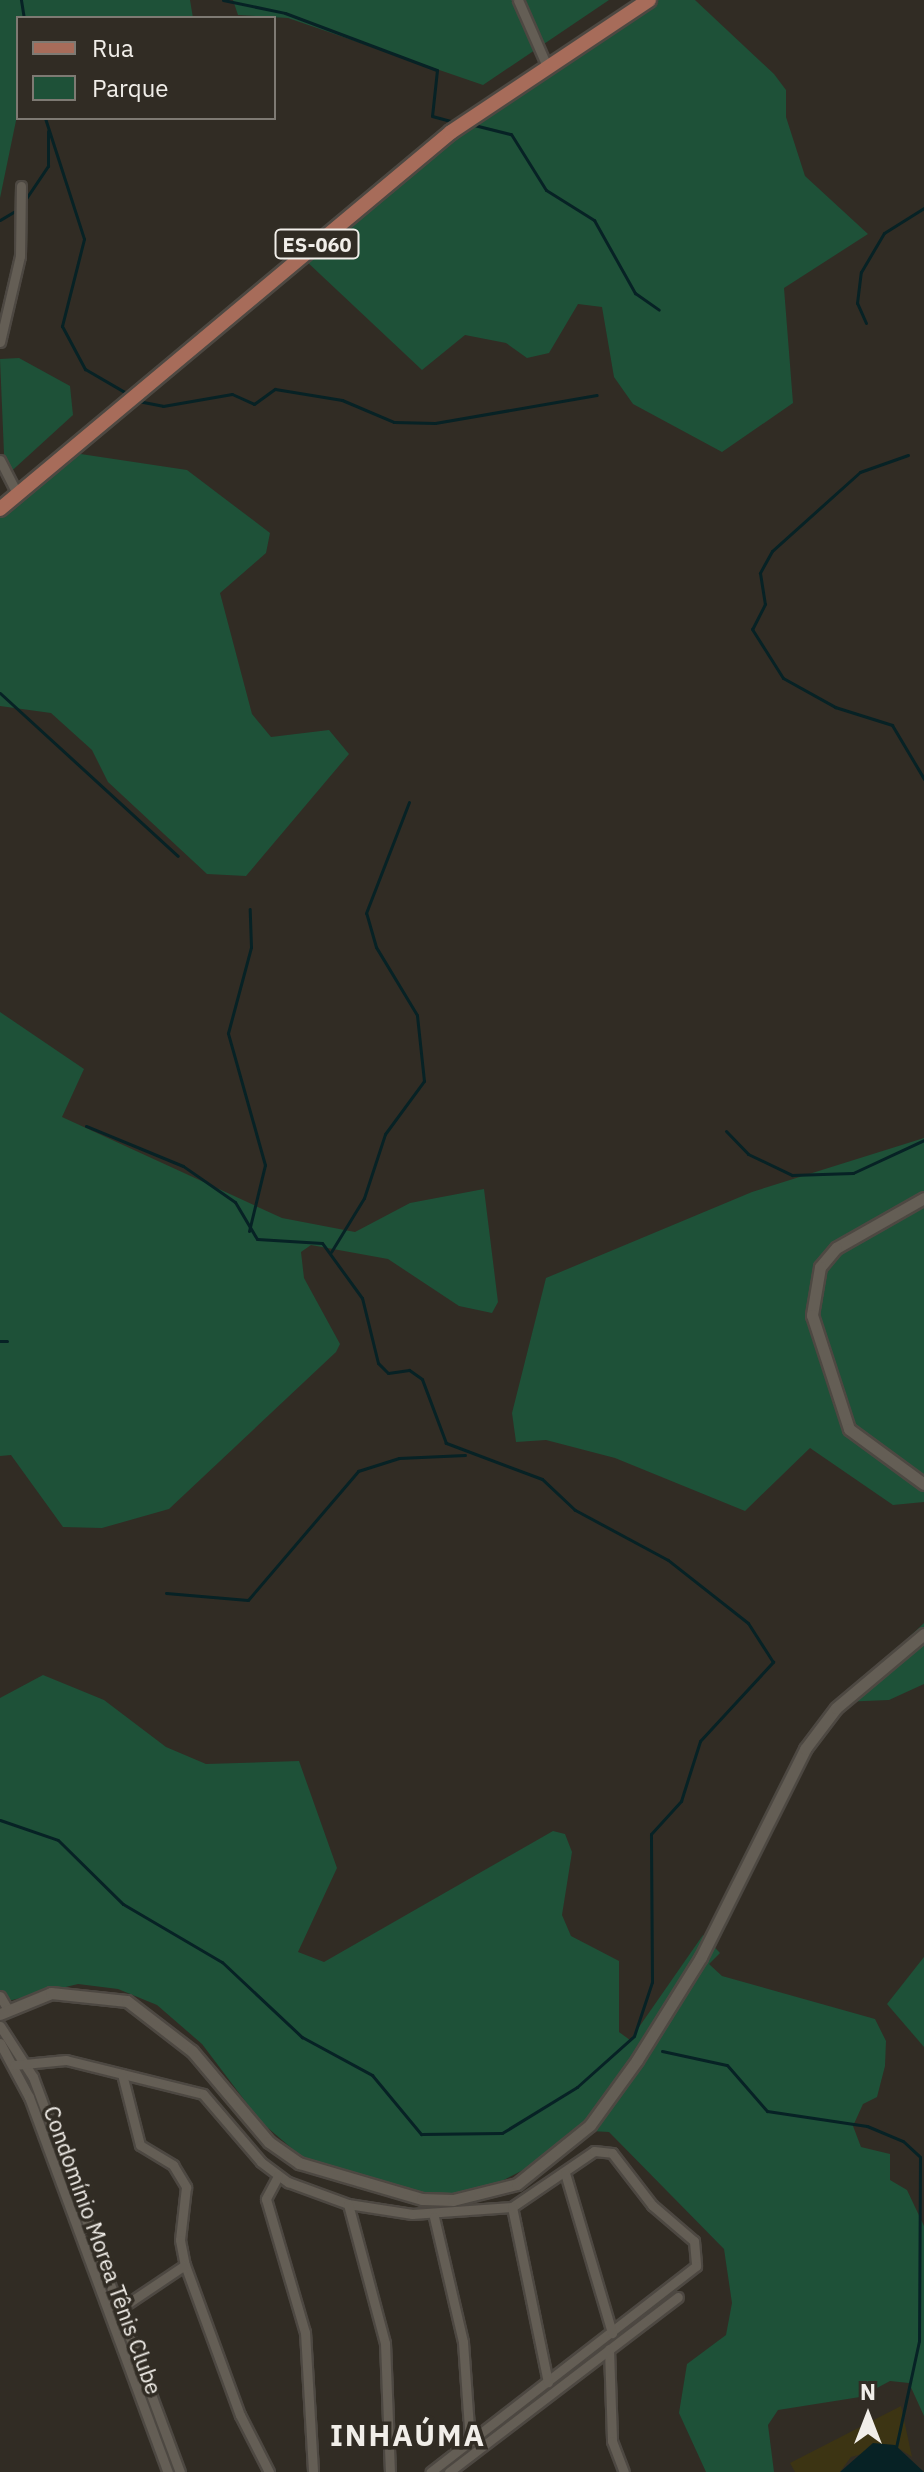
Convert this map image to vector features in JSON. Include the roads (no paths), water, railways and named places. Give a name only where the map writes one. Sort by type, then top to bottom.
[{"type":"main road","name":"ES-060","points":[[0,509],[451,132],[546,64],[649,0]]},
{"type":"street","points":[[518,0],[546,64]]},
{"type":"street","points":[[0,342],[20,256],[21,186]]},
{"type":"street","points":[[0,460],[17,494]]},
{"type":"street","points":[[924,1198],[836,1248],[820,1267],[812,1315],[849,1429],[924,1484]]},
{"type":"street","points":[[0,1996],[4,2011],[51,1993],[127,2001],[192,2051],[279,2152],[337,2179],[453,2200],[517,2184],[590,2125],[637,2060],[701,1957],[805,1749],[836,1708],[924,1634]]},
{"type":"street","name":"Condomínio Morea Tênis Clube","points":[[0,2026],[20,2063],[168,2472]]},
{"type":"street","name":"Condomínio Morea Tênis Clube","points":[[0,2043],[20,2063]]},
{"type":"street","points":[[20,2063],[66,2060],[208,2096],[278,2176],[348,2204],[434,2217],[512,2207],[594,2151],[608,2150],[699,2250],[693,2270],[430,2472]]},
{"type":"street","points":[[122,2074],[140,2145],[173,2165],[186,2187],[180,2240],[185,2265],[240,2415],[269,2472]]},
{"type":"street","points":[[565,2173],[612,2333]]},
{"type":"street","points":[[278,2176],[266,2199],[305,2332],[313,2472]]},
{"type":"street","points":[[348,2204],[385,2343],[390,2472]]},
{"type":"street","points":[[512,2207],[548,2382]]},
{"type":"street","points":[[434,2217],[461,2331],[470,2442]]},
{"type":"street","name":"Condomínio Morea Tênis Clube","points":[[112,2313],[185,2265]]},
{"type":"street","points":[[449,2472],[678,2297]]},
{"type":"street","name":"Condomínio Morea Tênis Clube","points":[[112,2313],[180,2472]]},
{"type":"street","points":[[609,2349],[612,2441],[624,2472]]},
{"type":"water","points":[[873,2443],[895,2445],[924,2472],[840,2472]]},
{"type":"waterway","points":[[21,0],[24,16]]},
{"type":"waterway","points":[[223,0],[285,13],[437,70],[432,116],[454,122]]},
{"type":"waterway","points":[[46,120],[84,239],[62,326],[85,369],[128,394]]},
{"type":"waterway","points":[[474,125],[511,134],[546,190],[594,220],[635,293],[659,310]]},
{"type":"waterway","points":[[23,203],[48,166],[48,131]]},
{"type":"waterway","points":[[866,323],[857,303],[861,272],[884,233],[924,208]]},
{"type":"waterway","points":[[0,220],[18,209]]},
{"type":"waterway","points":[[138,401],[163,406],[232,394],[254,404],[275,389],[342,400],[394,422],[435,423],[597,395]]},
{"type":"waterway","points":[[908,455],[860,472],[772,551],[760,573],[765,604],[752,629],[783,678],[835,707],[892,725],[924,779]]},
{"type":"waterway","points":[[0,693],[178,856]]},
{"type":"waterway","points":[[331,1252],[364,1198],[385,1134],[424,1081],[417,1015],[376,947],[366,913],[409,802]]},
{"type":"waterway","points":[[249,1231],[265,1165],[228,1033],[251,947],[250,909]]},
{"type":"waterway","points":[[0,1820],[58,1840],[123,1904],[222,1962],[302,2037],[372,2075],[421,2134],[502,2133],[577,2087],[634,2036],[652,1982],[651,1834],[681,1801],[700,1741],[773,1662],[748,1623],[668,1560],[575,1510],[542,1479],[446,1443],[422,1379],[409,1370],[388,1373],[378,1363],[362,1298],[322,1243],[257,1239],[235,1202],[183,1166],[86,1126]]},
{"type":"waterway","points":[[726,1131],[748,1154],[792,1175],[853,1173],[924,1140]]},
{"type":"waterway","points":[[0,1341],[7,1341]]},
{"type":"waterway","points":[[166,1593],[248,1600],[358,1471],[399,1458],[465,1455]]},
{"type":"waterway","points":[[662,2051],[727,2065],[767,2111],[867,2126],[903,2141],[920,2157],[919,2341],[896,2447]]},
{"type":"district","name":"INHAÚMA","points":[[408,2435]]}]
